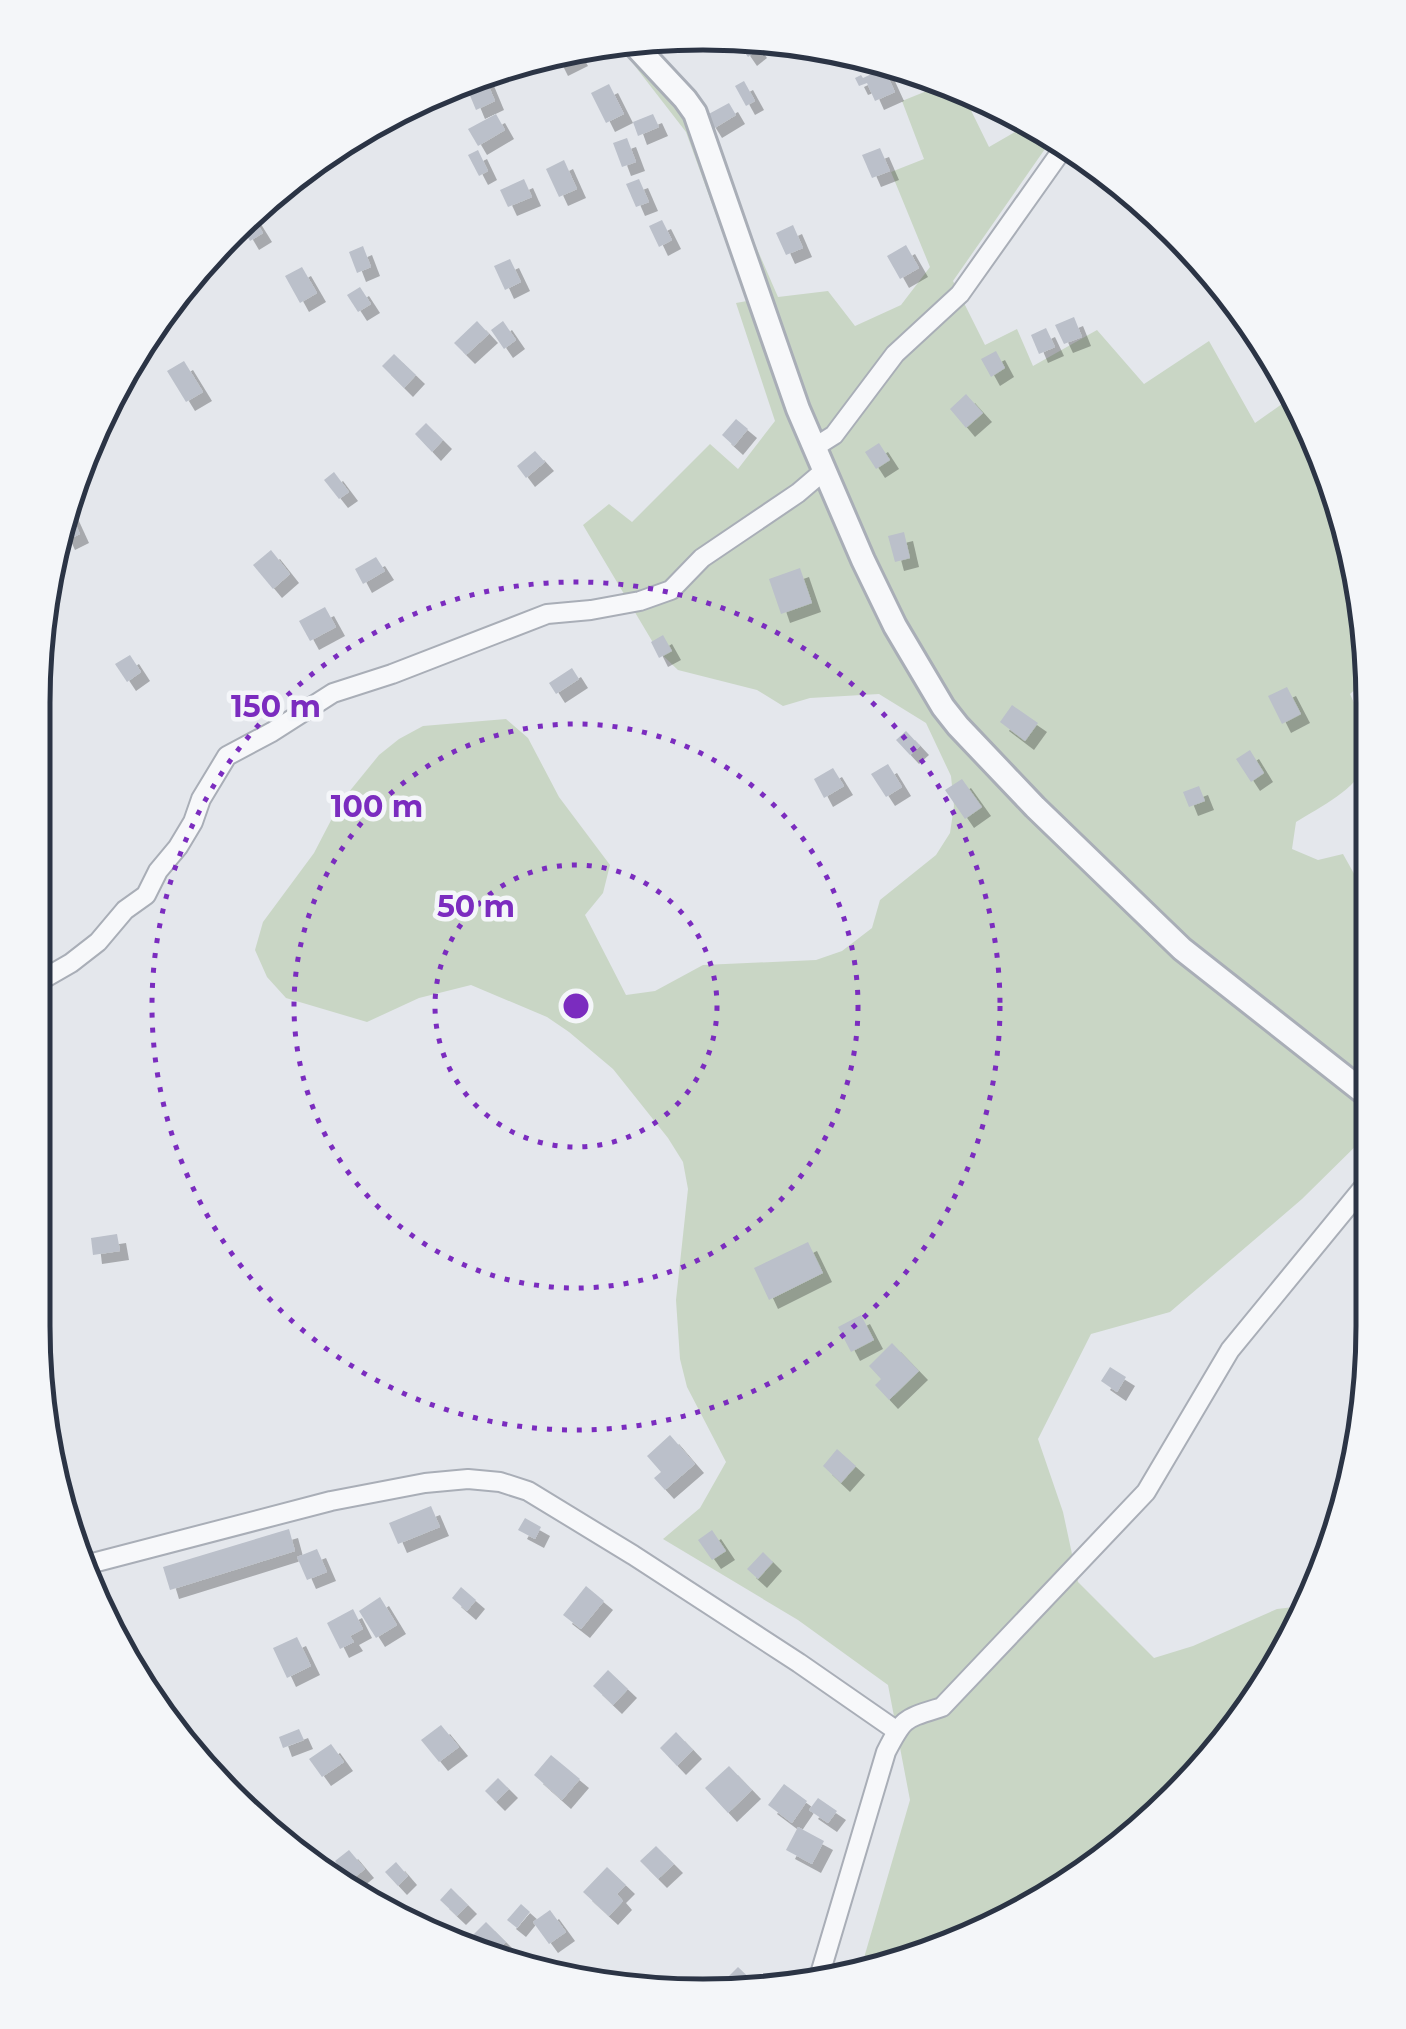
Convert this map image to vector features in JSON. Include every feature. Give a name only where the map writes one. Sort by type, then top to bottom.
[{"type":"street","points":[[642,53],[696,114],[783,368],[824,470],[896,626],[942,707],[1035,807],[1182,949],[1356,1087]]},
{"type":"street","points":[[815,446],[834,435],[895,354],[960,294],[1059,155]]},
{"type":"street","points":[[50,975],[98,942],[125,910],[146,895],[158,871],[178,848],[201,798],[227,756],[333,693],[547,614],[640,602],[671,590],[702,558],[798,493],[824,470]]},
{"type":"street","points":[[823,1967],[886,1752],[896,1732],[908,1718],[942,1707],[1146,1492],[1230,1350],[1356,1196]]},
{"type":"street","points":[[95,1562],[331,1501],[468,1478],[500,1482],[528,1491],[618,1546],[799,1663],[896,1732]]},
{"type":"green space","points":[[642,53],[697,111],[778,297],[828,291],[855,326],[901,305],[930,267],[891,172],[924,159],[902,101],[928,91],[969,107],[989,147],[1018,130],[1046,147],[953,281],[985,345],[1017,329],[1033,366],[1097,330],[1144,384],[1209,341],[1255,423],[1283,403],[1306,453],[1334,534],[1355,660],[1356,689],[1350,694],[1356,706],[1356,779],[1296,822],[1292,849],[1318,860],[1343,854],[1356,877],[1356,1146],[1302,1199],[1170,1312],[1091,1334],[1038,1439],[1063,1512],[1078,1582],[1154,1658],[1193,1646],[1277,1609],[1292,1607],[1269,1653],[1221,1724],[1134,1817],[1066,1869],[992,1912],[913,1944],[864,1959],[910,1800],[888,1685],[798,1620],[663,1539],[700,1508],[726,1462],[687,1387],[680,1359],[676,1300],[688,1189],[683,1162],[613,1069],[547,1017],[471,985],[419,998],[367,1022],[286,998],[267,977],[255,950],[263,922],[314,853],[340,803],[379,755],[423,726],[506,719],[528,738],[559,797],[610,865],[603,893],[585,915],[626,995],[655,991],[703,965],[816,960],[842,951],[872,928],[880,900],[936,855],[950,833],[954,806],[951,776],[926,723],[879,694],[810,698],[783,706],[757,690],[678,670],[658,651],[583,525],[609,504],[632,522],[710,444],[738,469],[775,421],[736,303],[747,301],[686,132],[626,55]]},
{"type":"building","points":[[874,73],[888,77],[895,92],[875,101],[867,83],[859,86],[855,78]]},
{"type":"building","points":[[744,81],[755,101],[746,106],[735,86]]},
{"type":"building","points":[[609,84],[624,114],[606,123],[591,93]]},
{"type":"building","points":[[489,87],[495,101],[476,110],[469,94]]},
{"type":"building","points":[[729,103],[736,115],[713,129],[705,116]]},
{"type":"building","points":[[496,114],[505,130],[478,146],[468,129]]},
{"type":"building","points":[[653,114],[659,127],[638,136],[633,122]]},
{"type":"building","points":[[627,138],[636,162],[622,167],[613,143]]},
{"type":"building","points":[[880,148],[890,171],[872,178],[862,155]]},
{"type":"building","points":[[478,150],[488,171],[479,176],[468,155]]},
{"type":"building","points":[[564,160],[577,189],[559,197],[546,169]]},
{"type":"building","points":[[524,179],[532,197],[508,207],[500,190]]},
{"type":"building","points":[[639,179],[649,202],[636,207],[626,184]]},
{"type":"building","points":[[662,220],[672,240],[659,247],[649,226]]},
{"type":"building","points":[[258,225],[263,233],[250,241],[247,236]]},
{"type":"building","points":[[793,225],[803,248],[786,255],[776,233]]},
{"type":"building","points":[[906,245],[919,268],[900,279],[887,256]]},
{"type":"building","points":[[363,246],[371,267],[357,273],[349,252]]},
{"type":"building","points":[[510,259],[521,282],[505,290],[494,266]]},
{"type":"building","points":[[302,267],[317,293],[300,303],[285,276]]},
{"type":"building","points":[[360,287],[371,304],[358,312],[347,295]]},
{"type":"building","points":[[1074,317],[1082,337],[1064,344],[1055,325]]},
{"type":"building","points":[[477,321],[489,334],[466,355],[454,343]]},
{"type":"building","points":[[503,321],[516,340],[504,349],[491,330]]},
{"type":"building","points":[[1046,328],[1055,347],[1039,354],[1031,335]]},
{"type":"building","points":[[996,351],[1005,368],[991,377],[981,359]]},
{"type":"building","points":[[394,354],[416,375],[404,388],[382,366]]},
{"type":"building","points":[[184,361],[203,392],[186,402],[167,371]]},
{"type":"building","points":[[966,394],[983,413],[966,428],[950,409]]},
{"type":"building","points":[[736,419],[748,429],[734,446],[722,435]]},
{"type":"building","points":[[426,423],[443,440],[432,452],[415,434]]},
{"type":"building","points":[[879,443],[890,460],[876,469],[865,452]]},
{"type":"building","points":[[535,451],[545,462],[526,478],[517,466]]},
{"type":"building","points":[[334,472],[349,492],[339,499],[324,480]]},
{"type":"building","points":[[904,532],[910,558],[895,562],[888,536]]},
{"type":"building","points":[[271,550],[290,574],[273,589],[253,565]]},
{"type":"building","points":[[376,557],[385,571],[363,584],[355,569]]},
{"type":"building","points":[[800,568],[812,603],[781,614],[769,579]]},
{"type":"building","points":[[325,607],[336,627],[310,641],[299,621]]},
{"type":"building","points":[[663,635],[672,651],[659,658],[651,642]]},
{"type":"building","points":[[130,655],[141,672],[127,682],[115,664]]},
{"type":"building","points":[[572,668],[579,679],[556,694],[549,683]]},
{"type":"building","points":[[1287,687],[1301,714],[1282,724],[1268,696]]},
{"type":"building","points":[[1012,705],[1038,723],[1025,741],[1000,722]]},
{"type":"building","points":[[906,731],[920,746],[910,755],[896,740]]},
{"type":"building","points":[[1250,750],[1264,773],[1251,782],[1236,759]]},
{"type":"building","points":[[888,764],[902,787],[886,797],[871,774]]},
{"type":"building","points":[[833,768],[844,786],[824,798],[814,779]]},
{"type":"building","points":[[962,779],[982,807],[965,819],[945,790]]},
{"type":"building","points":[[1199,786],[1205,801],[1189,807],[1183,792]]},
{"type":"building","points":[[117,1234],[120,1251],[93,1255],[91,1238]]},
{"type":"building","points":[[808,1242],[823,1273],[769,1300],[754,1268]]},
{"type":"building","points":[[861,1315],[874,1340],[851,1352],[838,1327]]},
{"type":"building","points":[[892,1343],[919,1371],[889,1400],[875,1385],[881,1379],[869,1366]]},
{"type":"building","points":[[1110,1367],[1126,1377],[1117,1392],[1101,1381]]},
{"type":"building","points":[[670,1435],[695,1464],[665,1490],[654,1478],[661,1472],[647,1456]]},
{"type":"building","points":[[837,1449],[856,1466],[841,1483],[823,1466]]},
{"type":"building","points":[[431,1506],[440,1527],[398,1544],[389,1523]]},
{"type":"building","points":[[525,1518],[541,1527],[535,1539],[518,1530]]},
{"type":"building","points":[[289,1529],[295,1551],[170,1590],[163,1567]]},
{"type":"building","points":[[712,1530],[726,1551],[712,1560],[698,1540]]},
{"type":"building","points":[[317,1549],[327,1572],[307,1580],[297,1557]]},
{"type":"building","points":[[763,1552],[773,1562],[758,1579],[747,1569]]},
{"type":"building","points":[[586,1586],[604,1601],[581,1629],[563,1615]]},
{"type":"building","points":[[461,1587],[476,1600],[467,1611],[452,1598]]},
{"type":"building","points":[[380,1597],[397,1625],[376,1638],[359,1611]]},
{"type":"building","points":[[353,1609],[363,1629],[350,1636],[354,1642],[340,1649],[327,1623]]},
{"type":"building","points":[[297,1637],[311,1666],[287,1678],[273,1648]]},
{"type":"building","points":[[608,1670],[628,1689],[613,1705],[593,1686]]},
{"type":"building","points":[[441,1725],[459,1747],[439,1762],[421,1740]]},
{"type":"building","points":[[299,1729],[304,1740],[283,1748],[279,1737]]},
{"type":"building","points":[[676,1732],[693,1750],[677,1766],[660,1748]]},
{"type":"building","points":[[331,1744],[344,1762],[322,1777],[309,1759]]},
{"type":"building","points":[[551,1755],[580,1779],[562,1800],[534,1775]]},
{"type":"building","points":[[729,1766],[752,1790],[728,1813],[705,1788]]},
{"type":"building","points":[[498,1778],[509,1789],[496,1802],[485,1791]]},
{"type":"building","points":[[784,1784],[807,1801],[792,1823],[768,1805]]},
{"type":"building","points":[[818,1798],[837,1811],[828,1823],[809,1810]]},
{"type":"building","points":[[798,1827],[824,1841],[812,1864],[786,1850]]},
{"type":"building","points":[[656,1846],[674,1864],[658,1879],[640,1861]]},
{"type":"building","points":[[349,1850],[365,1869],[354,1878],[335,1861]]},
{"type":"building","points":[[396,1862],[408,1876],[398,1886],[385,1872]]},
{"type":"building","points":[[607,1867],[626,1885],[617,1894],[623,1901],[609,1916],[583,1892]]},
{"type":"building","points":[[451,1888],[468,1905],[457,1916],[440,1900]]},
{"type":"building","points":[[521,1904],[530,1912],[517,1928],[507,1920]]},
{"type":"building","points":[[550,1910],[566,1932],[549,1944],[533,1922]]},
{"type":"building","points":[[486,1922],[506,1942],[501,1947],[472,1936]]},
{"type":"building","points":[[738,1967],[749,1978],[746,1978],[727,1978]]}]
